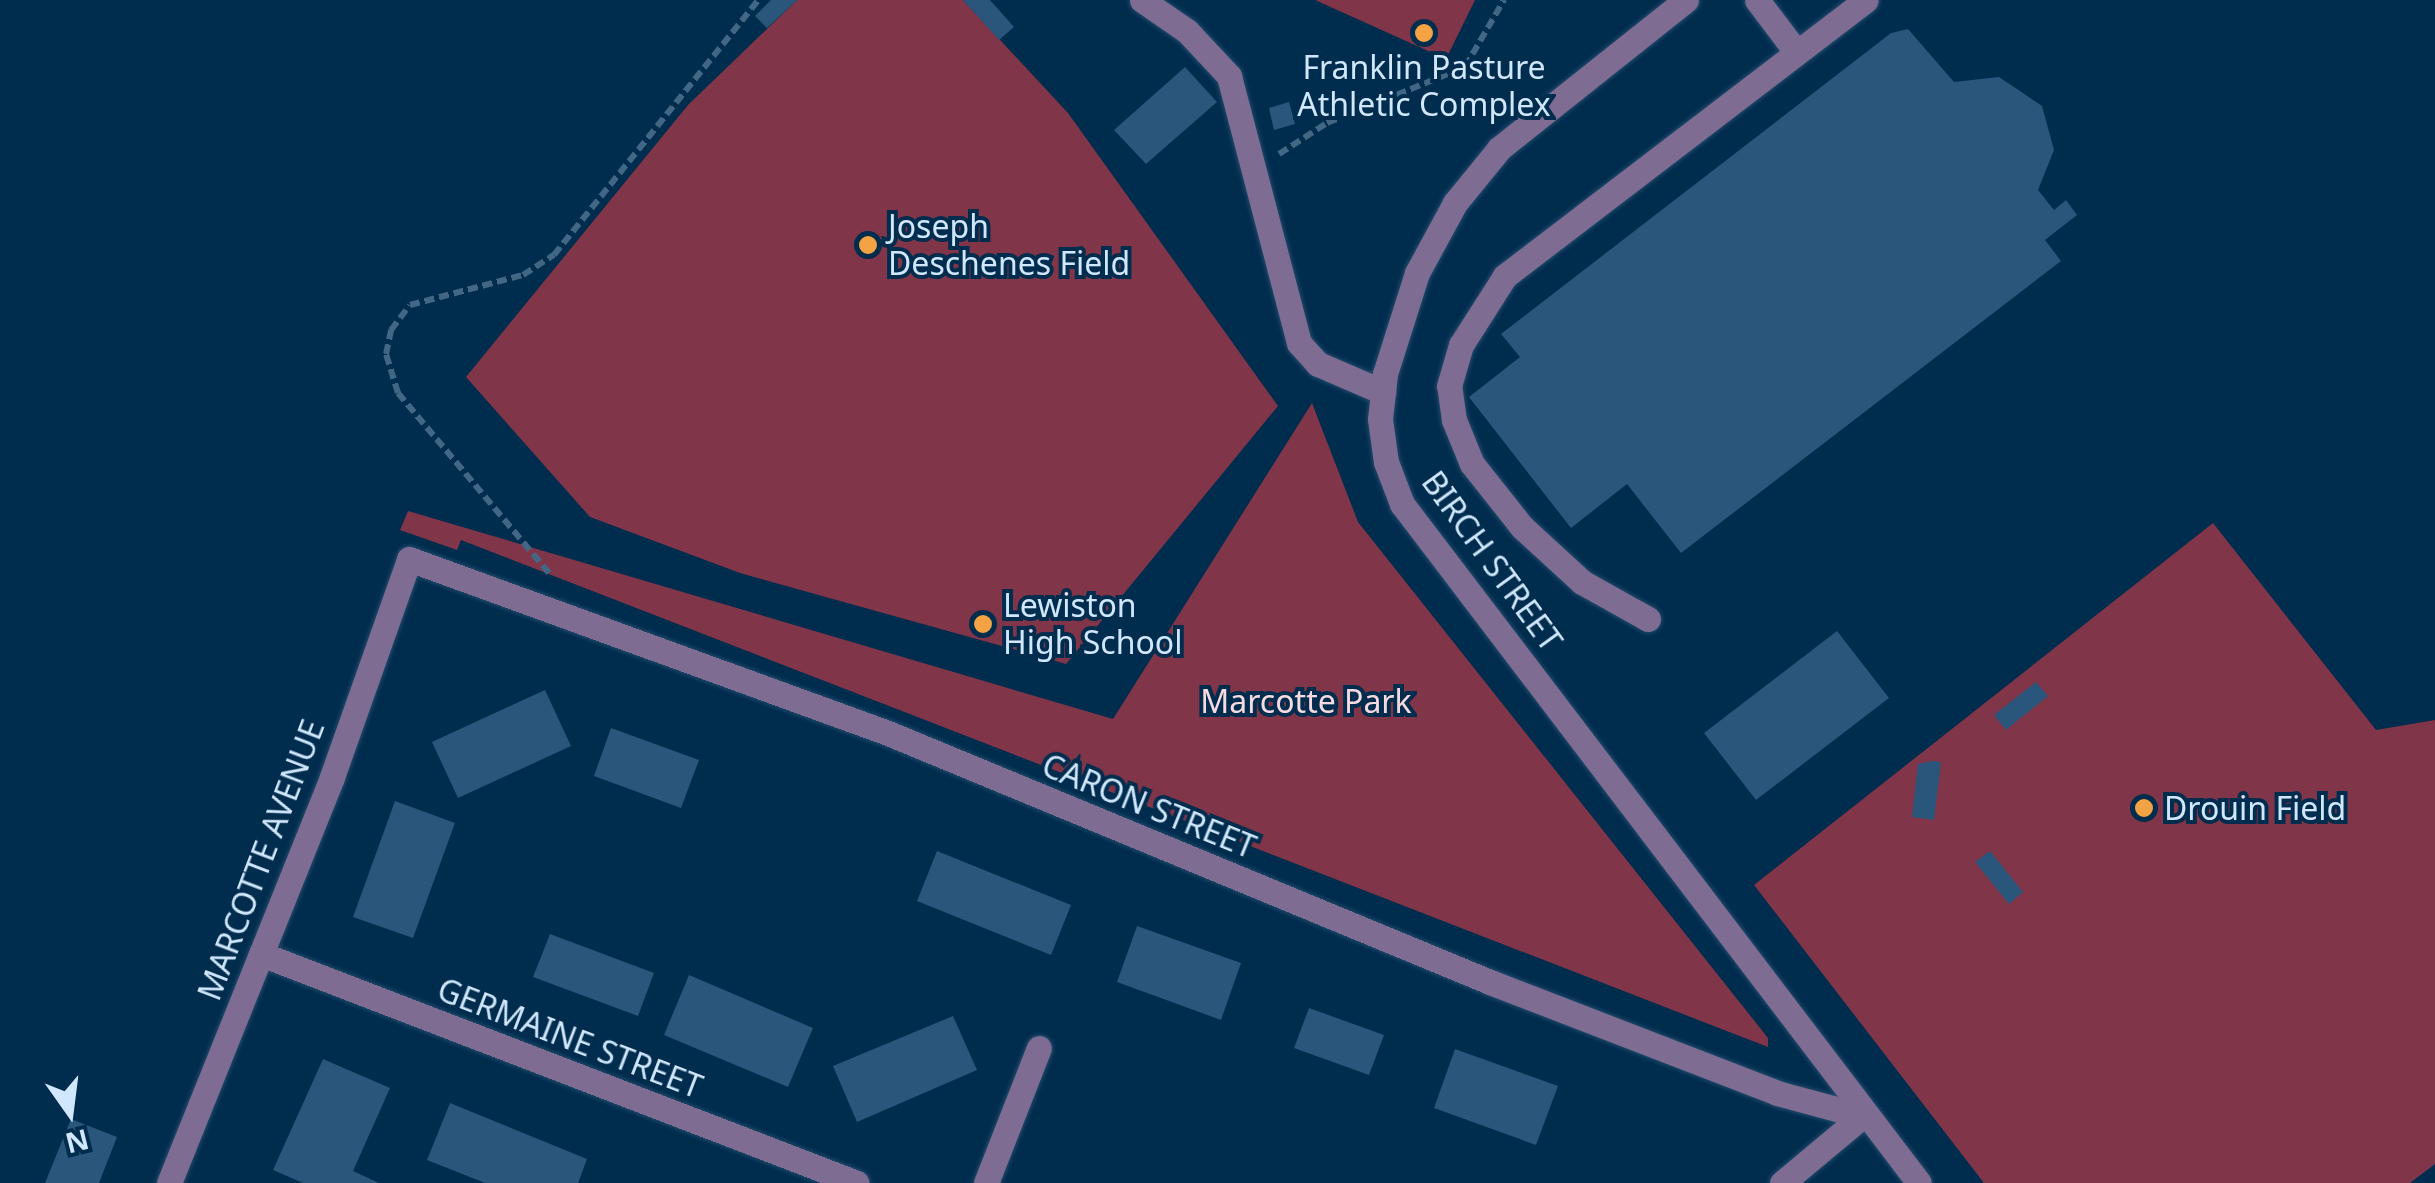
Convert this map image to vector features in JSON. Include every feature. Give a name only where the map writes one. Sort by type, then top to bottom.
[{"type":"street","points":[[1142,0],[1187,31],[1229,76],[1299,344],[1318,364],[1383,392]]},
{"type":"street","name":"BIRCH STREET","points":[[1686,0],[1526,126],[1455,204],[1417,273],[1383,392],[1386,462],[1402,504],[1862,1116],[1919,1183]]},
{"type":"street","points":[[1757,0],[1794,49]]},
{"type":"street","points":[[1648,619],[1582,582],[1522,526],[1472,464],[1454,420],[1449,386],[1480,306],[1506,276],[1794,49],[1866,0]]},
{"type":"street","name":"CARON STREET","points":[[409,559],[888,733],[1778,1093],[1862,1116]]},
{"type":"street","name":"MARCOTTE AVENUE","points":[[169,1183],[409,559]]},
{"type":"street","name":"GERMAINE STREET","points":[[260,954],[857,1183]]},
{"type":"street","points":[[986,1183],[1038,1048]]},
{"type":"street","points":[[1782,1183],[1862,1116]]},
{"type":"path","points":[[548,573],[398,394],[386,354],[391,330],[410,305],[522,275],[554,255],[758,0]]},
{"type":"path","points":[[1256,172],[1327,123],[1465,67],[1504,0]]},
{"type":"green space","name":"Joseph Deschenes Field","points":[[797,0],[963,0],[1068,113],[1278,406],[1066,664],[740,573],[590,517],[466,377],[688,105]]},
{"type":"green space","name":"Franklin Pasture Athletic Complex","points":[[1315,0],[1475,0],[1446,59]]},
{"type":"green space","name":"Marcotte Park","points":[[1312,403],[1358,522],[1768,1038],[1768,1047],[461,540],[457,550],[400,530],[408,511],[1113,719]]},
{"type":"green space","name":"Drouin Field","points":[[2213,523],[2376,730],[2435,720],[2435,1164],[2410,1183],[1984,1183],[1754,885]]},
{"type":"building","points":[[771,0],[797,0],[767,28],[755,16]]},
{"type":"building","points":[[963,0],[990,0],[1014,27],[999,40]]},
{"type":"building","points":[[1908,29],[1954,82],[1999,77],[2042,106],[2054,150],[2038,190],[2054,210],[2066,200],[2077,215],[2045,240],[2061,261],[1681,553],[1627,484],[1571,528],[1469,397],[1520,357],[1501,334],[1891,33]]},
{"type":"building","points":[[1185,67],[1217,102],[1146,164],[1114,130]]},
{"type":"building","points":[[1289,102],[1295,124],[1274,130],[1269,108]]},
{"type":"building","points":[[1837,631],[1889,698],[1756,800],[1704,733]]},
{"type":"building","points":[[2036,682],[2048,696],[2006,730],[1994,715]]},
{"type":"building","points":[[545,690],[571,746],[458,798],[432,742]]},
{"type":"building","points":[[611,728],[699,760],[681,808],[594,776]]},
{"type":"building","points":[[1941,762],[1934,820],[1912,817],[1918,764]]},
{"type":"building","points":[[395,801],[455,823],[413,938],[353,917]]},
{"type":"building","points":[[937,851],[1071,905],[1051,955],[917,901]]},
{"type":"building","points":[[1990,851],[2023,892],[2009,904],[1975,862]]},
{"type":"building","points":[[1137,926],[1241,963],[1221,1020],[1117,982]]},
{"type":"building","points":[[550,934],[654,973],[638,1016],[533,977]]},
{"type":"building","points":[[689,975],[813,1028],[788,1087],[664,1035]]},
{"type":"building","points":[[1309,1008],[1384,1035],[1369,1075],[1294,1048]]},
{"type":"building","points":[[953,1016],[977,1070],[857,1122],[833,1066]]},
{"type":"building","points":[[1455,1049],[1558,1086],[1536,1145],[1434,1108]]},
{"type":"building","points":[[323,1059],[390,1088],[353,1171],[379,1183],[303,1183],[273,1170]]},
{"type":"building","points":[[450,1103],[587,1159],[578,1183],[485,1183],[427,1160]]},
{"type":"building","points":[[71,1119],[117,1137],[99,1183],[45,1183]]},
{"type":"place","name":"Franklin Pasture Athletic Complex","points":[[1424,33]]},
{"type":"place","name":"Joseph Deschenes Field","points":[[868,245]]},
{"type":"place","name":"Lewiston High School","points":[[983,624]]},
{"type":"place","name":"Drouin Field","points":[[2144,808]]}]
